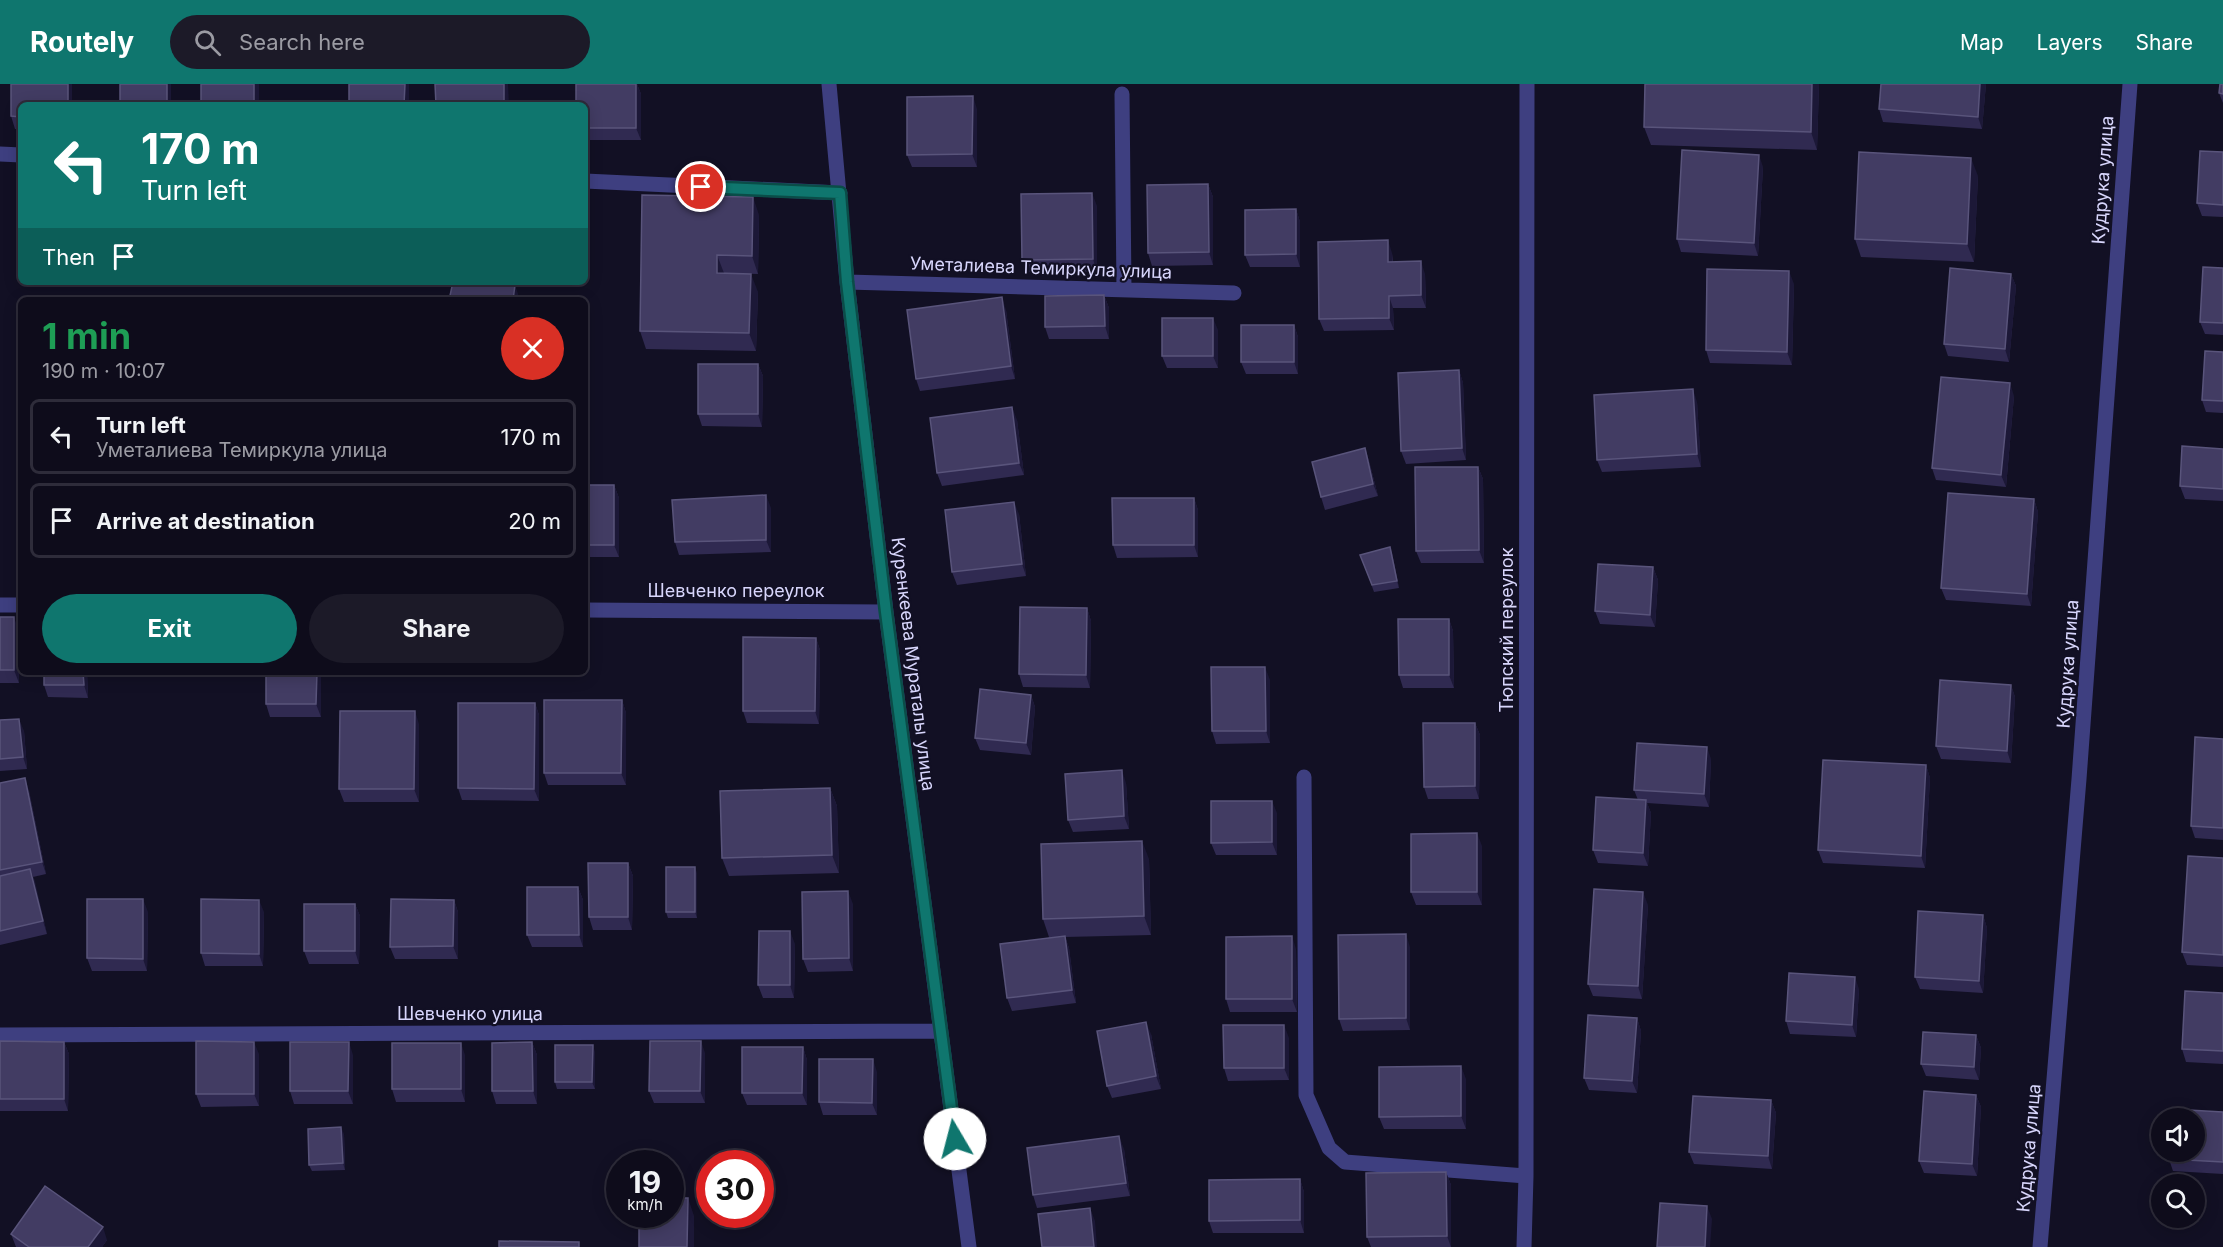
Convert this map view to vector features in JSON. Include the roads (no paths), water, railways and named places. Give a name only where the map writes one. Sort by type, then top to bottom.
[{"type":"street","name":"Куренкеева Мураталы улица","points":[[829,84],[847,282],[886,612],[969,1247]]},
{"type":"street","name":"Тюпский переулок","points":[[1524,1247],[1526,1176],[1527,84]]},
{"type":"street","name":"Кудрука улица","points":[[2040,1247],[2078,790],[2130,84]]},
{"type":"street","points":[[1122,94],[1124,290]]},
{"type":"street","points":[[0,154],[18,155]]},
{"type":"street","points":[[588,182],[840,193]]},
{"type":"street","name":"Уметалиева Темиркула улица","points":[[847,282],[1234,293]]},
{"type":"street","points":[[0,605],[18,605]]},
{"type":"street","name":"Шевченко переулок","points":[[588,610],[886,612]]},
{"type":"street","points":[[1304,777],[1306,1095],[1329,1148],[1346,1162],[1526,1176]]},
{"type":"street","name":"Шевченко улица","points":[[0,1035],[940,1031]]}]
